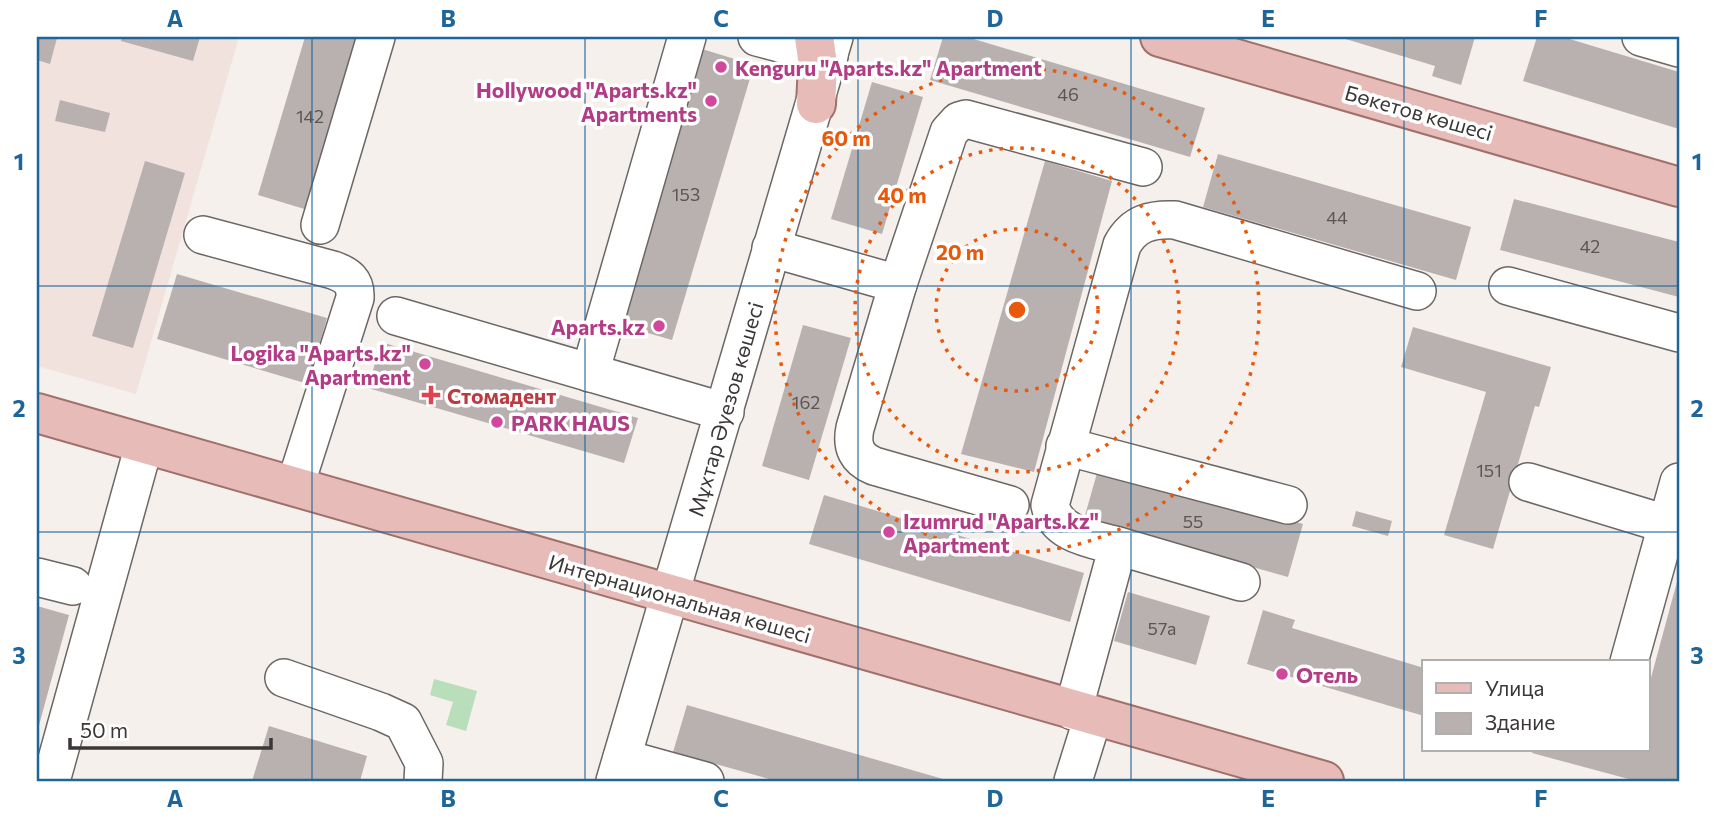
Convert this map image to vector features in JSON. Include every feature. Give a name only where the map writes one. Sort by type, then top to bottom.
[{"type":"main road","name":"Бөкетов көшесі","points":[[1160,37],[1679,187]]},
{"type":"main road","points":[[816,104],[823,46]]},
{"type":"main road","name":"Интернациональная көшесі","points":[[38,416],[295,486],[1324,781]]},
{"type":"street","points":[[320,225],[376,37]]},
{"type":"street","points":[[590,373],[687,37]]},
{"type":"street","points":[[757,37],[823,46]]},
{"type":"street","points":[[1641,37],[1679,48]]},
{"type":"street","name":"Мұхтар Әуезов көшесі","points":[[618,770],[816,104]]},
{"type":"street","points":[[1010,505],[866,463],[853,444],[855,428],[898,284],[949,132],[959,121],[966,119],[1143,167]]},
{"type":"street","points":[[1241,582],[1069,531],[1052,513],[1051,498],[1122,245],[1133,230],[1151,220],[1175,220],[1417,290]]},
{"type":"street","points":[[203,235],[333,270],[347,276],[355,287],[355,298],[295,486]]},
{"type":"street","points":[[771,248],[898,284]]},
{"type":"street","points":[[1508,286],[1679,333]]},
{"type":"street","points":[[396,316],[725,412]]},
{"type":"street","points":[[51,781],[144,445]]},
{"type":"street","points":[[1065,446],[1288,505]]},
{"type":"street","points":[[1528,482],[1674,527]]},
{"type":"street","points":[[1630,660],[1674,527],[1679,482]]},
{"type":"street","points":[[1073,781],[1083,714],[1118,546]]},
{"type":"street","points":[[37,578],[73,586]]},
{"type":"street","points":[[284,678],[403,722],[425,763],[423,781]]},
{"type":"street","points":[[618,770],[705,781]]},
{"type":"shaded area","points":[[37,37],[239,37],[136,394],[37,366]]},
{"type":"green space","points":[[434,679],[477,691],[466,731],[446,725],[453,702],[430,695]]},
{"type":"building","points":[[37,37],[57,38],[50,64],[37,60]]},
{"type":"building","points":[[122,37],[200,37],[193,61],[121,41]]},
{"type":"building","points":[[305,37],[362,37],[311,211],[258,195]]},
{"type":"building","points":[[943,37],[967,37],[1205,108],[1190,157],[930,80]]},
{"type":"building","points":[[1339,37],[1475,37],[1461,85],[1432,76],[1435,66]]},
{"type":"building","points":[[1537,37],[1563,37],[1679,72],[1679,129],[1523,81]]},
{"type":"building","points":[[699,48],[754,65],[672,340],[617,324]]},
{"type":"building","points":[[872,82],[923,97],[882,234],[831,219]]},
{"type":"building","points":[[60,100],[110,113],[105,132],[55,121]]},
{"type":"building","points":[[1218,154],[1471,227],[1456,280],[1203,207]]},
{"type":"building","points":[[145,161],[185,173],[133,348],[92,336]]},
{"type":"building","points":[[1045,161],[1112,181],[1034,472],[961,454]]},
{"type":"building","points":[[1514,199],[1679,242],[1679,297],[1500,250]]},
{"type":"building","points":[[177,274],[327,318],[308,384],[157,339]]},
{"type":"building","points":[[803,325],[851,338],[809,480],[762,466]]},
{"type":"building","points":[[1413,327],[1551,367],[1539,407],[1535,406],[1493,549],[1444,535],[1486,392],[1401,367]]},
{"type":"building","points":[[381,342],[638,418],[624,463],[368,388]]},
{"type":"building","points":[[1099,466],[1303,524],[1288,577],[1084,519]]},
{"type":"building","points":[[824,495],[1084,573],[1070,622],[809,544]]},
{"type":"building","points":[[1356,511],[1392,521],[1388,536],[1352,526]]},
{"type":"building","points":[[1678,578],[1679,781],[1636,781],[1532,753],[1650,752],[1650,682]]},
{"type":"building","points":[[1128,592],[1210,616],[1196,665],[1114,641]]},
{"type":"building","points":[[37,606],[69,615],[38,729],[37,729]]},
{"type":"building","points":[[1263,610],[1295,620],[1292,628],[1422,667],[1422,715],[1247,664]]},
{"type":"building","points":[[687,705],[950,781],[776,781],[673,752]]},
{"type":"building","points":[[269,726],[367,756],[360,781],[252,781]]},
{"type":"place","name":"Kenguru \"Aparts.kz\" Apartment","points":[[721,67]]},
{"type":"place","name":"Hollywood \"Aparts.kz\" Apartments","points":[[711,101]]},
{"type":"place","name":"Aparts.kz","points":[[659,326]]},
{"type":"place","name":"Logika \"Aparts.kz\" Apartment","points":[[425,364]]},
{"type":"place","name":"Стомадент","points":[[431,395]]},
{"type":"place","name":"PARK HAUS","points":[[497,422]]},
{"type":"place","name":"Izumrud \"Aparts.kz\" Apartment","points":[[889,532]]},
{"type":"place","name":"Отель","points":[[1282,674]]}]
